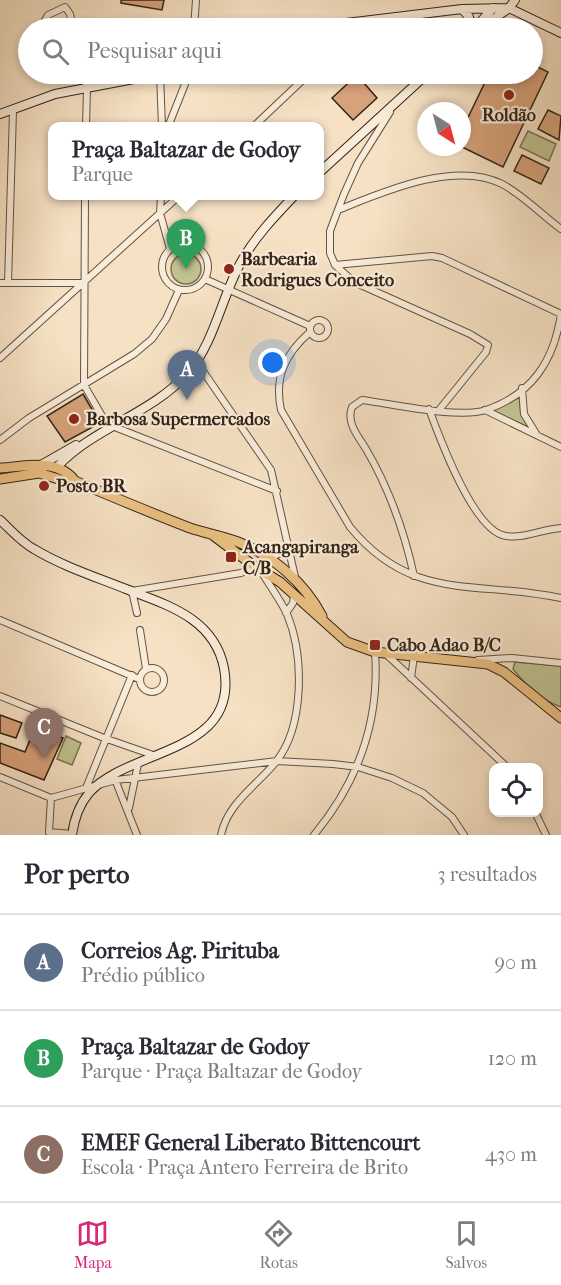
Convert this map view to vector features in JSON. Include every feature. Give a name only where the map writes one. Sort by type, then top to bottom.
[{"type":"main road","points":[[495,18],[509,8],[515,0]]},
{"type":"main road","points":[[483,18],[493,8]]},
{"type":"main road","points":[[401,18],[462,9],[509,8],[530,18]]},
{"type":"main road","points":[[462,9],[469,18]]},
{"type":"main road","points":[[543,24],[561,33]]},
{"type":"main road","points":[[0,114],[55,94],[104,84]]},
{"type":"main road","points":[[324,168],[416,84]]},
{"type":"main road","points":[[41,465],[85,443],[177,384],[196,361],[229,289],[255,241],[290,200]]},
{"type":"main road","points":[[46,474],[85,443]]},
{"type":"main road","points":[[0,468],[41,465],[57,467],[75,481],[214,536],[238,542],[269,558],[296,581],[308,594],[326,623]]},
{"type":"main road","points":[[0,479],[46,474],[68,482],[75,481]]},
{"type":"main road","points":[[0,520],[34,549],[159,601],[199,623],[211,636],[224,668],[223,693],[215,716],[205,730],[192,739],[99,784],[82,802],[72,834]]},
{"type":"main road","points":[[214,536],[294,594],[347,642],[386,654],[488,664],[504,672],[561,718]]},
{"type":"main road","points":[[258,568],[261,560],[269,558]]},
{"type":"main road","points":[[294,594],[296,581]]},
{"type":"main road","points":[[546,705],[561,710]]},
{"type":"street","points":[[195,18],[196,0]]},
{"type":"street","points":[[46,18],[65,7],[71,18]]},
{"type":"street","points":[[86,84],[86,122]]},
{"type":"street","points":[[160,84],[162,122]]},
{"type":"street","points":[[170,122],[185,84]]},
{"type":"street","points":[[257,122],[298,84]]},
{"type":"street","points":[[399,99],[358,163],[338,210],[328,244],[335,265],[346,277],[368,290],[485,342],[486,352],[439,410]]},
{"type":"street","points":[[8,283],[13,110]]},
{"type":"street","points":[[338,210],[432,178],[466,176],[484,178],[506,186],[561,229]]},
{"type":"street","points":[[85,200],[82,283],[84,385],[110,427],[277,491]]},
{"type":"street","points":[[161,200],[160,213],[170,249]]},
{"type":"street","points":[[0,358],[174,200]]},
{"type":"street","points":[[185,243],[200,249],[208,263],[205,279],[194,288],[179,290],[167,283],[162,272],[162,259],[170,249],[185,243]]},
{"type":"street","points":[[335,265],[432,256],[442,258],[561,314],[554,348],[547,363],[522,388],[485,410]]},
{"type":"street","points":[[205,279],[310,329],[283,367],[278,393],[281,410],[350,527],[382,560],[414,576],[440,585],[561,598]]},
{"type":"street","points":[[0,283],[82,283]]},
{"type":"street","points":[[0,440],[29,418],[134,354],[152,339],[166,319],[179,290]]},
{"type":"street","points":[[196,361],[265,460],[277,491],[296,581]]},
{"type":"street","points":[[522,388],[524,414],[538,436]]},
{"type":"street","points":[[414,576],[401,521],[390,493],[351,424],[350,413],[354,404],[362,400],[439,410],[485,410],[561,447]]},
{"type":"street","points":[[429,409],[475,511],[487,527],[505,536],[561,528]]},
{"type":"street","points":[[269,558],[288,550]]},
{"type":"street","points":[[137,613],[132,591],[241,573],[258,568],[286,613],[300,672],[298,702],[293,722],[277,761],[234,807],[225,820],[221,835]]},
{"type":"street","points":[[286,613],[293,603],[294,594]]},
{"type":"street","points":[[0,620],[140,679]]},
{"type":"street","points":[[140,630],[146,669],[140,679],[142,687],[149,692],[157,691],[163,685],[163,676],[158,669],[146,669]]},
{"type":"street","points":[[315,835],[332,812],[358,767],[372,717],[375,652]]},
{"type":"street","points":[[386,654],[503,763]]},
{"type":"street","points":[[411,679],[414,656]]},
{"type":"street","points":[[472,661],[502,658],[561,663]]},
{"type":"street","points":[[86,788],[104,738],[132,675]]},
{"type":"street","points":[[0,696],[104,738],[157,756]]},
{"type":"street","points":[[137,835],[129,809],[115,778],[134,779],[277,761],[358,767],[392,778],[423,793],[452,818],[464,835]]},
{"type":"street","points":[[129,809],[138,764]]},
{"type":"street","points":[[0,777],[51,798],[99,784]]},
{"type":"street","points":[[51,798],[49,833],[72,834]]},
{"type":"street","points":[[537,817],[546,835]]},
{"type":"green space","points":[[528,131],[556,144],[549,161],[520,147]]},
{"type":"green space","points":[[186,254],[197,258],[201,269],[197,280],[186,284],[175,280],[171,269],[175,258]]},
{"type":"green space","points":[[519,395],[521,415],[530,428],[492,410]]},
{"type":"green space","points":[[515,662],[561,666],[561,707],[546,700],[528,686],[513,669]]},
{"type":"green space","points":[[66,736],[81,743],[72,765],[57,759]]},
{"type":"building","points":[[121,0],[164,0],[162,10],[121,3]]},
{"type":"building","points":[[543,70],[548,72],[543,83]]},
{"type":"building","points":[[347,84],[365,84],[377,98],[353,120],[332,98]]},
{"type":"building","points":[[484,84],[542,84],[503,167],[471,151],[471,111]]},
{"type":"building","points":[[548,110],[561,116],[559,140],[538,129]]},
{"type":"building","points":[[522,155],[549,168],[541,184],[514,171]]},
{"type":"building","name":"Barbosa Supermercados","points":[[83,394],[100,423],[65,442],[47,416]]},
{"type":"building","points":[[0,715],[22,723],[16,738],[0,733]]},
{"type":"building","points":[[35,727],[63,738],[44,780],[0,763],[0,743],[25,752]]},
{"type":"place","name":"Roldão","points":[[509,95]]},
{"type":"place","name":"Praça Baltazar de Godoy","points":[[186,269]]},
{"type":"place","name":"Barbearia Rodrigues Conceito","points":[[229,269]]},
{"type":"place","name":"Correios Ag. Pirituba","points":[[187,400]]},
{"type":"place","name":"Barbosa Supermercados","points":[[74,419]]},
{"type":"place","name":"Posto BR","points":[[44,486]]},
{"type":"place","name":"Acangapiranga C/B","points":[[231,557]]},
{"type":"place","name":"Cabo Adao B/C","points":[[375,645]]},
{"type":"place","name":"EMEF General Liberato Bittencourt","points":[[44,758]]}]
